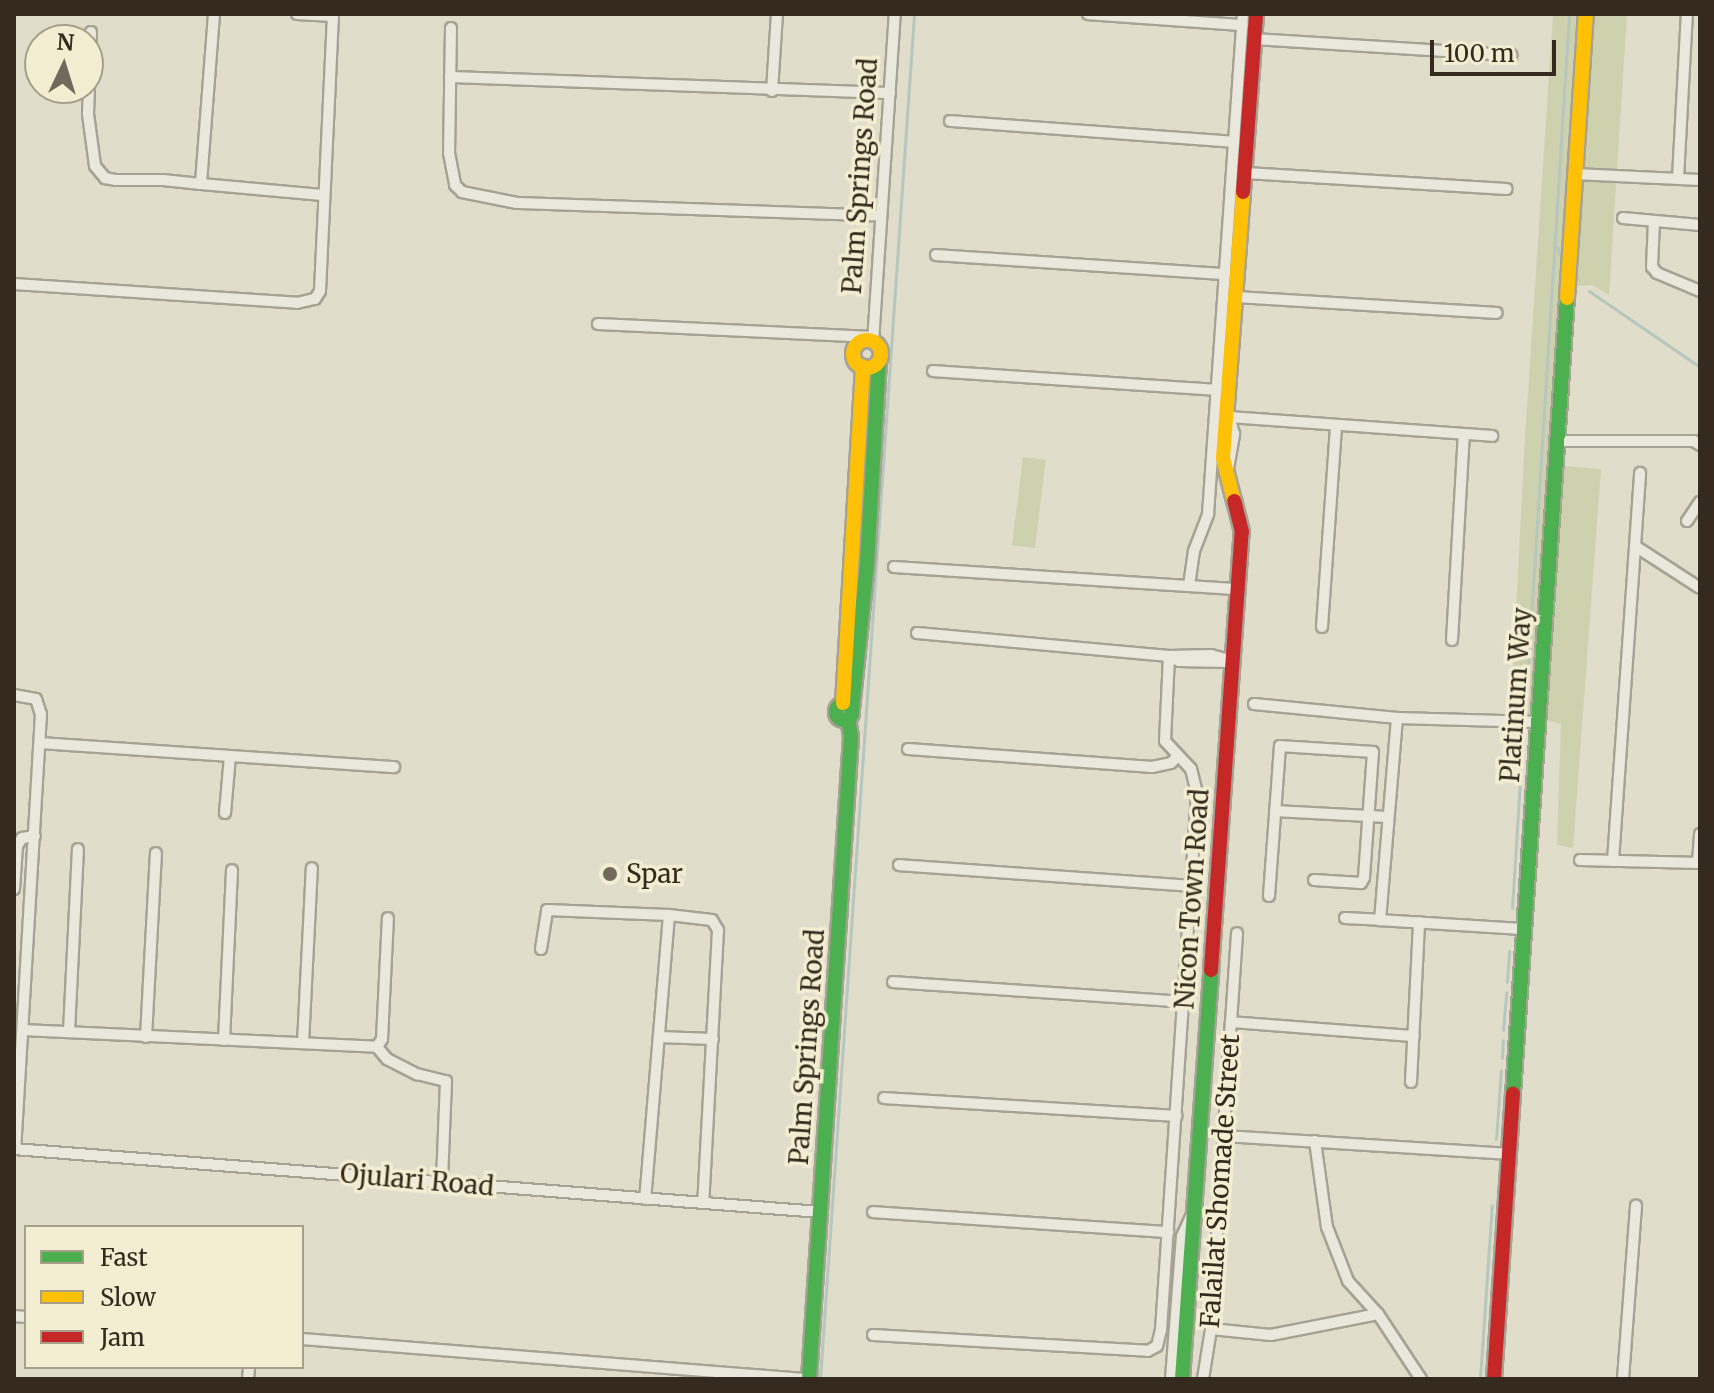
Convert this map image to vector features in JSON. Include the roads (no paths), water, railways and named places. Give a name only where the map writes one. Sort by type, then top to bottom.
[{"type":"street","points":[[201,184],[214,14]]},
{"type":"street","points":[[14,284],[307,303],[320,291],[333,15],[297,14]]},
{"type":"street","points":[[772,91],[777,14]]},
{"type":"street","name":"Palm Springs Road","points":[[873,340],[895,14]]},
{"type":"street","points":[[1088,14],[1243,20],[1208,514],[1194,551],[1189,586]]},
{"type":"street","name":"Nicon Town Road","points":[[1171,1379],[1193,1212],[1234,661],[1242,532],[1223,458],[1229,417],[1256,14]]},
{"type":"street","name":"Platinum Way","points":[[1494,1379],[1586,14]]},
{"type":"street","points":[[1678,178],[1687,14]]},
{"type":"street","points":[[451,28],[451,169],[455,185],[473,197],[517,203],[881,216]]},
{"type":"street","points":[[1255,39],[1512,55]]},
{"type":"street","points":[[450,77],[890,93]]},
{"type":"street","points":[[88,104],[95,166],[105,178],[323,195]]},
{"type":"street","points":[[950,121],[1234,142]]},
{"type":"street","points":[[1246,173],[1507,189]]},
{"type":"street","points":[[1575,174],[1700,180]]},
{"type":"street","points":[[1623,218],[1700,225]]},
{"type":"street","points":[[1654,221],[1652,267],[1657,273],[1700,291]]},
{"type":"street","points":[[936,255],[1225,274]]},
{"type":"street","points":[[1237,297],[1497,313]]},
{"type":"street","points":[[598,324],[873,340],[880,348],[863,608],[848,710]]},
{"type":"street","points":[[873,340],[864,341],[855,349],[854,358],[863,367],[879,362]]},
{"type":"street","points":[[848,710],[863,367]]},
{"type":"street","points":[[933,371],[1217,390]]},
{"type":"street","points":[[1229,417],[1492,436]]},
{"type":"street","points":[[1322,627],[1336,425]]},
{"type":"street","points":[[1452,640],[1464,434]]},
{"type":"street","points":[[1557,441],[1694,441],[1700,445]]},
{"type":"street","points":[[1613,861],[1640,473]]},
{"type":"street","points":[[1687,521],[1700,502]]},
{"type":"street","points":[[1635,546],[1700,588]]},
{"type":"street","points":[[894,567],[1238,589]]},
{"type":"street","points":[[917,633],[1169,656],[1211,655],[1234,661]]},
{"type":"street","points":[[873,1335],[1148,1351],[1157,1346],[1161,1330],[1168,1232],[1196,784],[1191,769],[1169,748],[1163,733],[1169,656]]},
{"type":"street","points":[[14,695],[29,696],[40,705],[41,743],[15,1149]]},
{"type":"street","points":[[1254,704],[1397,718],[1538,722]]},
{"type":"street","name":"Palm Springs Road","points":[[806,1379],[851,737],[848,710]]},
{"type":"street","points":[[1380,920],[1397,718]]},
{"type":"street","points":[[41,743],[394,767]]},
{"type":"street","points":[[1269,896],[1280,746],[1373,752],[1361,883],[1314,880]]},
{"type":"street","points":[[908,749],[1152,767],[1171,763],[1178,756]]},
{"type":"street","points":[[225,813],[230,756]]},
{"type":"street","points":[[1275,811],[1387,817]]},
{"type":"street","points":[[1580,860],[1699,863],[1700,834]]},
{"type":"street","points":[[14,889],[19,842],[35,836]]},
{"type":"street","points":[[69,1032],[78,849]]},
{"type":"street","points":[[146,1037],[156,853]]},
{"type":"street","points":[[899,865],[1191,886]]},
{"type":"street","points":[[303,1043],[312,868]]},
{"type":"street","points":[[224,1040],[232,870]]},
{"type":"street","points":[[541,949],[547,910],[669,915],[716,923],[703,1203]]},
{"type":"street","points":[[645,1199],[669,915]]},
{"type":"street","points":[[377,1047],[382,1039],[388,918]]},
{"type":"street","points":[[1345,918],[1525,929]]},
{"type":"street","points":[[1411,1082],[1419,922]]},
{"type":"street","points":[[1231,1022],[1237,933]]},
{"type":"street","points":[[893,982],[1183,1002]]},
{"type":"street","name":"Falailat Shomade Street","points":[[1203,1379],[1211,1329],[1231,1022],[1413,1036]]},
{"type":"street","points":[[23,1030],[377,1047],[397,1064],[446,1081],[442,1182]]},
{"type":"street","points":[[659,1037],[713,1039]]},
{"type":"street","points":[[884,1098],[1176,1116]]},
{"type":"street","points":[[1225,1136],[1509,1154]]},
{"type":"street","points":[[1315,1141],[1327,1227],[1348,1281],[1378,1314],[1421,1379]]},
{"type":"street","name":"Ojulari Road","points":[[15,1149],[820,1212]]},
{"type":"street","points":[[1623,1379],[1636,1205]]},
{"type":"street","points":[[873,1212],[1168,1232]]},
{"type":"street","name":"Nicon Town Road","points":[[1182,1379],[1184,1264]]},
{"type":"street","points":[[1211,1329],[1271,1335],[1378,1314]]},
{"type":"street","points":[[304,1339],[806,1379]]},
{"type":"waterway","points":[[820,1379],[914,14]]},
{"type":"waterway","points":[[1525,714],[1569,14]]},
{"type":"waterway","points":[[1557,247],[1562,258]]},
{"type":"waterway","points":[[1589,291],[1700,367]]},
{"type":"waterway","points":[[1512,908],[1523,733]]},
{"type":"waterway","points":[[1507,982],[1509,951]]},
{"type":"waterway","points":[[1503,1030],[1506,992]]},
{"type":"waterway","points":[[1502,1058],[1503,1040]]},
{"type":"waterway","points":[[1496,1139],[1501,1070]]},
{"type":"waterway","points":[[1480,1379],[1492,1205]]},
{"type":"place","name":"Spar","points":[[610,874]]}]
